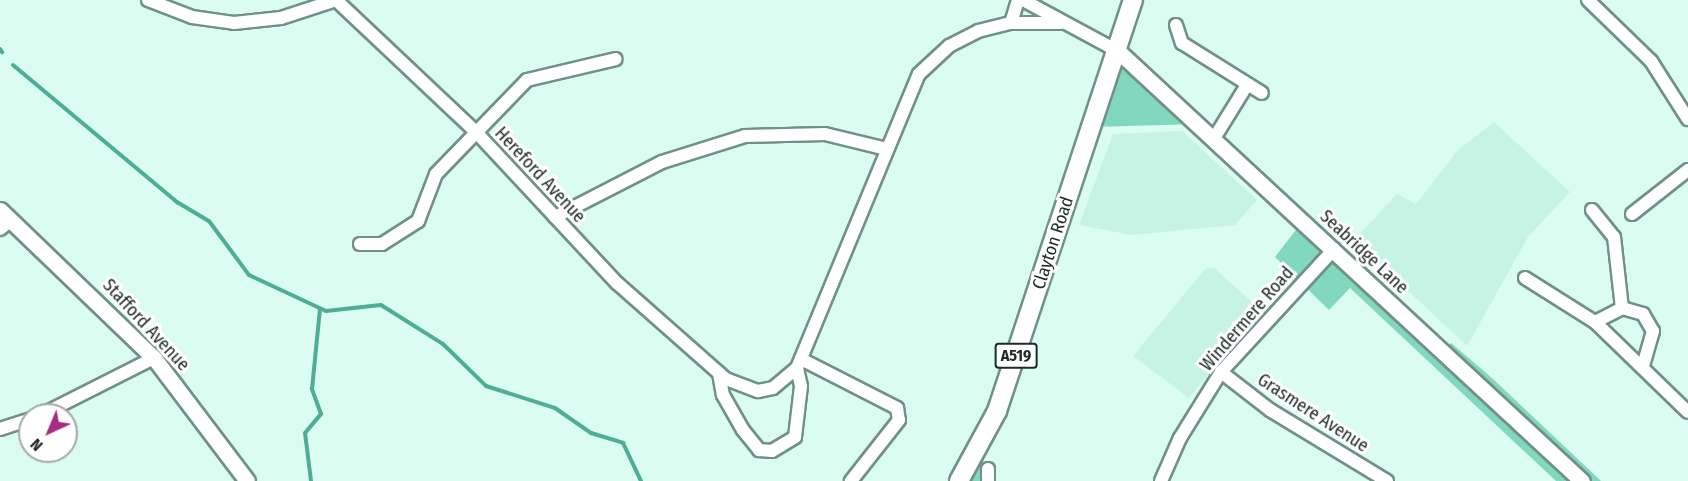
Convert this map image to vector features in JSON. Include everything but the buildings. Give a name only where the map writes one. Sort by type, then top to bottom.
[{"type":"main road","name":"Clayton Road","points":[[959,481],[997,411],[1119,52],[1133,0]]},
{"type":"street","points":[[148,0],[192,17],[234,23],[281,18],[336,0]]},
{"type":"street","name":"Hereford Avenue","points":[[336,0],[476,132],[617,283],[719,373],[742,388],[758,391],[773,388],[799,364],[907,93],[931,60],[978,31],[1011,23],[1061,23]]},
{"type":"street","points":[[1011,23],[1018,0]]},
{"type":"street","points":[[1023,0],[1061,23],[1119,52]]},
{"type":"street","points":[[1588,0],[1651,61],[1688,120]]},
{"type":"street","points":[[1176,25],[1182,43],[1262,93]]},
{"type":"street","name":"Seabridge Lane","points":[[1119,52],[1582,481]]},
{"type":"street","points":[[360,244],[382,244],[418,220],[436,174],[527,80],[616,59]]},
{"type":"street","points":[[1213,140],[1247,85]]},
{"type":"street","points":[[555,216],[662,162],[746,136],[825,134],[887,148]]},
{"type":"street","points":[[1632,214],[1688,170]]},
{"type":"street","points":[[1592,210],[1614,237],[1622,308]]},
{"type":"street","name":"Stafford Avenue","points":[[3,220],[154,358],[247,481]]},
{"type":"street","name":"Windermere Road","points":[[1162,481],[1180,438],[1221,372],[1334,249]]},
{"type":"street","points":[[1525,278],[1595,322],[1643,365],[1688,412]]},
{"type":"street","points":[[1595,322],[1622,308],[1644,315],[1653,331],[1643,365]]},
{"type":"street","points":[[65,403],[154,358]]},
{"type":"street","points":[[799,364],[897,408],[899,420],[851,481]]},
{"type":"street","name":"Hereford Avenue","points":[[719,373],[723,395],[743,430],[759,450],[772,451],[795,437],[801,386],[799,364]]},
{"type":"street","name":"Grasmere Avenue","points":[[1221,372],[1270,410],[1387,481]]},
{"type":"street","points":[[0,429],[18,423]]},
{"type":"shaded area","points":[[1494,122],[1570,192],[1528,237],[1467,346],[1354,240],[1397,194],[1416,204],[1458,150]]},
{"type":"shaded area","points":[[1182,131],[1257,200],[1235,225],[1132,235],[1079,225],[1113,134]]},
{"type":"shaded area","points":[[1206,268],[1214,268],[1261,310],[1189,398],[1133,356]]},
{"type":"green space","points":[[1119,52],[1197,124],[1092,127]]},
{"type":"green space","points":[[1302,222],[1445,353],[1451,343],[1492,378],[1601,481],[1556,481],[1350,288],[1329,310],[1275,257]]},
{"type":"green space","points":[[971,460],[988,469],[988,481],[959,481]]},
{"type":"waterway","points":[[13,65],[177,202],[209,221],[249,275],[326,311],[381,305],[443,344],[486,386],[555,408],[591,433],[623,443],[641,481]]},
{"type":"waterway","points":[[311,481],[305,433],[321,414],[312,389],[320,309]]}]
